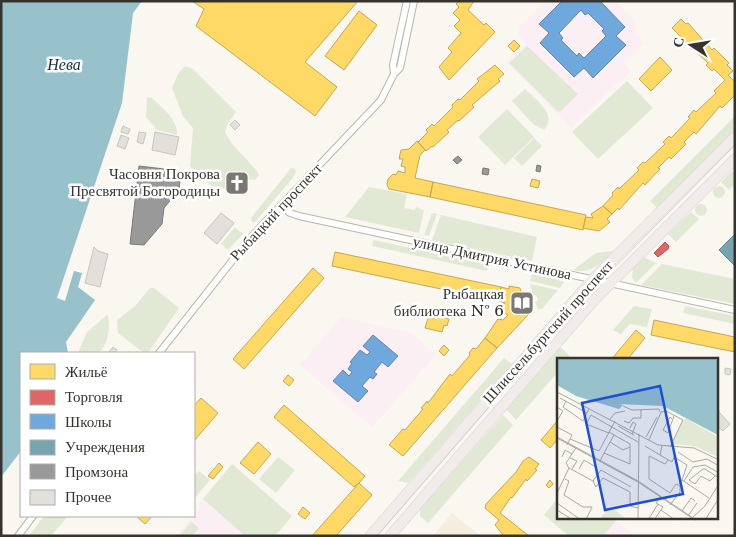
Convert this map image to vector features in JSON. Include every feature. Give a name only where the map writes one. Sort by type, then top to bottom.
[{"type":"main road","name":"Шлиссельбургский проспект","points":[[370,536],[592,280],[735,137]]},
{"type":"main road","name":"Шлиссельбургский проспект","points":[[390,536],[610,284],[735,159]]},
{"type":"street","name":"Рыбацкий проспект","points":[[160,352],[232,259],[381,100],[394,74],[400,68],[407,18],[407,1]]},
{"type":"street","name":"Рыбацкий проспект","points":[[407,18],[414,1]]},
{"type":"street","name":"улица Дмитрия Устинова","points":[[281,205],[290,213],[299,216],[735,310]]},
{"type":"street","points":[[18,536],[32,517]]},
{"type":"shaded area","points":[[545,1],[615,1],[635,20],[635,33],[645,43],[624,64],[631,71],[571,128],[507,63],[526,43],[518,35],[520,26]]},
{"type":"shaded area","points":[[341,317],[412,333],[436,354],[372,428],[300,365]]},
{"type":"shaded area","points":[[232,464],[292,516],[275,536],[176,536],[192,517],[195,517],[195,514],[201,507],[198,504]]},
{"type":"shaded area","points":[[557,499],[557,520],[615,520],[635,536],[569,536],[544,515]]},
{"type":"shaded area","points":[[452,513],[480,536],[433,536]]},
{"type":"green space","points":[[527,46],[578,94],[561,111],[558,112],[509,63]]},
{"type":"green space","points":[[185,66],[193,69],[236,112],[228,123],[225,132],[232,144],[259,175],[255,180],[247,179],[245,175],[235,171],[231,173],[227,189],[221,189],[206,182],[190,166],[193,128],[183,116],[172,88],[178,74]]},
{"type":"green space","points":[[627,81],[653,108],[598,159],[572,132]]},
{"type":"green space","points":[[525,89],[540,103],[547,113],[548,124],[544,130],[533,124],[512,101]]},
{"type":"green space","points":[[147,97],[152,98],[169,114],[177,129],[177,135],[157,130],[146,117]]},
{"type":"green space","points":[[507,109],[534,137],[505,165],[478,137]]},
{"type":"green space","points":[[735,116],[735,130],[657,208],[650,201]]},
{"type":"green space","points":[[534,138],[542,146],[522,166],[514,158]]},
{"type":"green space","points":[[291,168],[295,169],[296,172],[292,179],[255,222],[252,222],[251,218]]},
{"type":"green space","points":[[732,171],[735,174],[735,184],[729,190],[721,182]]},
{"type":"green space","points":[[717,186],[721,186],[725,192],[721,198],[717,198],[713,194],[713,190]]},
{"type":"green space","points":[[369,187],[407,194],[404,208],[415,210],[416,207],[424,210],[419,233],[345,217]]},
{"type":"green space","points":[[699,204],[703,204],[707,210],[703,216],[699,216],[695,212],[695,208]]},
{"type":"green space","points":[[691,212],[699,219],[676,242],[668,234]]},
{"type":"green space","points":[[432,213],[437,214],[429,236],[424,235]]},
{"type":"green space","points":[[441,215],[537,237],[532,261],[432,240]]},
{"type":"green space","points":[[235,227],[243,234],[228,250],[221,244]]},
{"type":"green space","points":[[373,240],[488,264],[487,271],[372,246]]},
{"type":"green space","points":[[613,251],[596,267],[586,271],[573,270],[596,253]]},
{"type":"green space","points":[[643,257],[656,263],[636,283],[632,278],[633,267]]},
{"type":"green space","points":[[662,264],[735,279],[735,304],[641,285]]},
{"type":"green space","points":[[532,274],[564,282],[560,288],[530,281]]},
{"type":"green space","points":[[530,284],[558,290],[542,309],[538,309],[535,302],[538,300],[536,295],[533,296]]},
{"type":"green space","points":[[150,288],[154,288],[179,308],[149,352],[143,352],[118,333],[117,320],[135,306]]},
{"type":"green space","points":[[634,306],[652,309],[647,327],[630,324],[621,334],[613,330]]},
{"type":"green space","points":[[685,306],[735,316],[735,324],[683,313]]},
{"type":"green space","points":[[108,314],[108,335],[100,352],[78,352],[87,332]]},
{"type":"green space","points":[[560,347],[571,357],[557,358],[557,373],[516,420],[506,409]]},
{"type":"green space","points":[[504,358],[512,364],[408,483],[398,481]]},
{"type":"green space","points":[[503,415],[513,425],[428,523],[420,516],[420,509]]},
{"type":"green space","points":[[278,457],[295,470],[276,493],[259,479]]},
{"type":"green space","points":[[232,464],[292,516],[275,536],[245,536],[203,499]]},
{"type":"green space","points":[[199,471],[210,480],[195,498],[195,476]]},
{"type":"green space","points":[[557,499],[557,520],[616,521],[603,536],[569,536],[544,515]]},
{"type":"green space","points":[[43,517],[67,517],[51,536],[29,536]]},
{"type":"green space","points":[[191,521],[199,528],[192,536],[180,536]]},
{"type":"water","name":"Нева","points":[[1,1],[142,1],[133,13],[122,103],[57,298],[65,301],[74,271],[82,273],[78,287],[95,300],[66,342],[68,352],[20,352],[20,452],[1,477]]},
{"type":"building: Жильё","points":[[192,1],[358,1],[305,62],[337,87],[315,116],[196,26],[204,9]]},
{"type":"building: Жильё","points":[[459,1],[474,1],[468,10],[484,25],[486,23],[495,32],[449,80],[439,67],[452,52],[448,48],[461,33],[454,26],[460,20],[453,13],[459,7],[456,4]]},
{"type":"building: Жильё","points":[[359,11],[377,25],[344,70],[325,56]]},
{"type":"building: Жильё","points":[[681,19],[686,24],[688,23],[712,50],[714,48],[729,63],[727,65],[733,71],[728,75],[735,82],[735,95],[722,108],[720,106],[696,134],[694,132],[684,142],[686,144],[671,159],[669,157],[658,168],[660,169],[645,185],[643,183],[619,210],[618,208],[612,214],[603,206],[613,195],[612,193],[618,187],[619,189],[639,170],[637,168],[643,162],[645,163],[665,144],[663,142],[669,136],[671,138],[690,118],[688,117],[694,110],[696,112],[716,93],[714,91],[725,80],[714,69],[712,71],[706,65],[708,63],[687,45],[672,28]]},
{"type":"building: Жильё","points":[[514,40],[520,46],[514,52],[508,46]]},
{"type":"building: Жильё","points":[[660,57],[672,70],[651,91],[639,79]]},
{"type":"building: Жильё","points":[[495,65],[504,74],[498,79],[500,81],[472,105],[474,107],[459,121],[447,130],[449,132],[426,151],[418,142],[428,132],[426,130],[432,124],[434,126],[453,107],[452,105],[458,99],[460,100],[479,81],[477,79]]},
{"type":"building: Жильё","points":[[417,141],[425,150],[420,155],[415,178],[433,182],[430,197],[389,189],[387,185],[388,179],[393,174],[396,175],[398,171],[405,173],[405,167],[401,166],[403,159],[399,159],[401,150],[409,149]]},
{"type":"building: Жильё","points":[[532,179],[540,181],[538,188],[530,186]]},
{"type":"building: Жильё","points":[[433,182],[586,215],[583,230],[430,197]]},
{"type":"building: Жильё","points":[[603,206],[612,214],[607,219],[610,222],[599,231],[583,228],[586,217],[593,218],[591,214]]},
{"type":"building: Жильё","points":[[335,252],[501,287],[498,301],[332,266]]},
{"type":"building: Жильё","points":[[313,268],[324,278],[244,369],[233,359]]},
{"type":"building: Жильё","points":[[509,286],[520,288],[528,315],[497,348],[485,338],[498,319],[503,320],[508,315],[502,304],[505,303],[498,301],[501,287],[509,289]]},
{"type":"building: Жильё","points":[[435,316],[449,319],[447,326],[444,325],[442,332],[425,328],[428,318],[434,319]]},
{"type":"building: Жильё","points":[[654,320],[735,337],[735,352],[651,335]]},
{"type":"building: Жильё","points":[[636,330],[645,338],[629,358],[613,358]]},
{"type":"building: Жильё","points":[[485,338],[497,348],[403,456],[389,445],[403,429],[405,430],[450,374],[452,376],[470,355],[469,353],[473,348],[476,349]]},
{"type":"building: Жильё","points":[[444,345],[449,350],[444,356],[439,351]]},
{"type":"building: Жильё","points":[[288,375],[294,380],[289,386],[283,381]]},
{"type":"building: Жильё","points":[[201,398],[218,413],[195,440],[195,405]]},
{"type":"building: Жильё","points":[[284,405],[365,476],[359,483],[354,487],[274,417]]},
{"type":"building: Жильё","points":[[557,421],[557,440],[550,448],[541,440]]},
{"type":"building: Жильё","points":[[258,442],[271,454],[254,474],[240,463]]},
{"type":"building: Жильё","points":[[529,457],[539,464],[535,469],[537,470],[527,481],[526,479],[500,513],[529,536],[504,536],[495,525],[499,520],[485,508],[486,504],[516,472],[523,461]]},
{"type":"building: Жильё","points":[[219,463],[223,467],[213,479],[208,476]]},
{"type":"building: Жильё","points":[[550,480],[553,484],[549,488],[546,485]]},
{"type":"building: Жильё","points":[[359,483],[372,495],[336,536],[312,536]]},
{"type":"building: Жильё","points":[[303,507],[310,513],[305,519],[298,514]]},
{"type":"building: Жильё","points":[[137,517],[151,517],[145,524]]},
{"type":"building: Торговля","points":[[665,242],[669,246],[668,249],[658,257],[654,253]]},
{"type":"building: Школы","points":[[562,1],[600,1],[625,27],[616,36],[626,45],[593,78],[584,68],[574,77],[540,43],[549,33],[539,24]],"holes":[[[581,10],[585,15],[588,13],[604,29],[602,31],[606,36],[584,58],[579,53],[577,56],[561,40],[563,38],[559,33]]]},
{"type":"building: Школы","points":[[373,335],[398,356],[388,367],[382,362],[374,372],[377,374],[373,379],[370,377],[362,386],[368,391],[358,402],[333,381],[343,370],[349,376],[352,372],[348,369],[352,363],[350,362],[360,350],[367,355],[370,352],[363,346]]},
{"type":"building: Учреждения","name":"Часовня Покрова Пресвятой Богородицы","points":[[234,175],[242,176],[240,191],[231,189]]},
{"type":"building: Учреждения","points":[[735,234],[735,266],[719,250]]},
{"type":"building: Промзона","points":[[458,156],[462,160],[457,164],[453,160]]},
{"type":"building: Промзона","points":[[537,165],[541,166],[540,172],[536,171]]},
{"type":"building: Промзона","points":[[139,166],[181,171],[179,190],[164,208],[162,224],[144,245],[130,244]]},
{"type":"building: Промзона","points":[[483,168],[489,169],[488,175],[482,174]]},
{"type":"building: Прочее","points":[[235,120],[240,125],[235,130],[230,125]]},
{"type":"building: Прочее","points":[[123,126],[130,129],[128,134],[121,132]]},
{"type":"building: Прочее","points":[[139,132],[146,133],[143,144],[137,142]]},
{"type":"building: Прочее","points":[[155,132],[179,137],[175,155],[152,150]]},
{"type":"building: Прочее","points":[[121,135],[129,138],[125,149],[117,146]]},
{"type":"building: Прочее","points":[[221,213],[234,223],[217,244],[204,233]]},
{"type":"building: Прочее","points":[[94,247],[98,251],[108,254],[100,287],[85,283]]},
{"type":"building: Прочее","points":[[113,347],[117,350],[116,352],[109,352]]},
{"type":"building: Прочее","points":[[725,368],[731,369],[730,375],[725,374]]},
{"type":"building: Прочее","points":[[718,411],[730,424],[723,431],[718,427]]},
{"type":"tram line","points":[[377,536],[584,298],[735,145]]},
{"type":"place","name":"Часовня Покрова Пресвятой Богородицы","points":[[237,183]]},
{"type":"place","name":"Рыбацкая библиотека № 6","points":[[522,303]]}]
